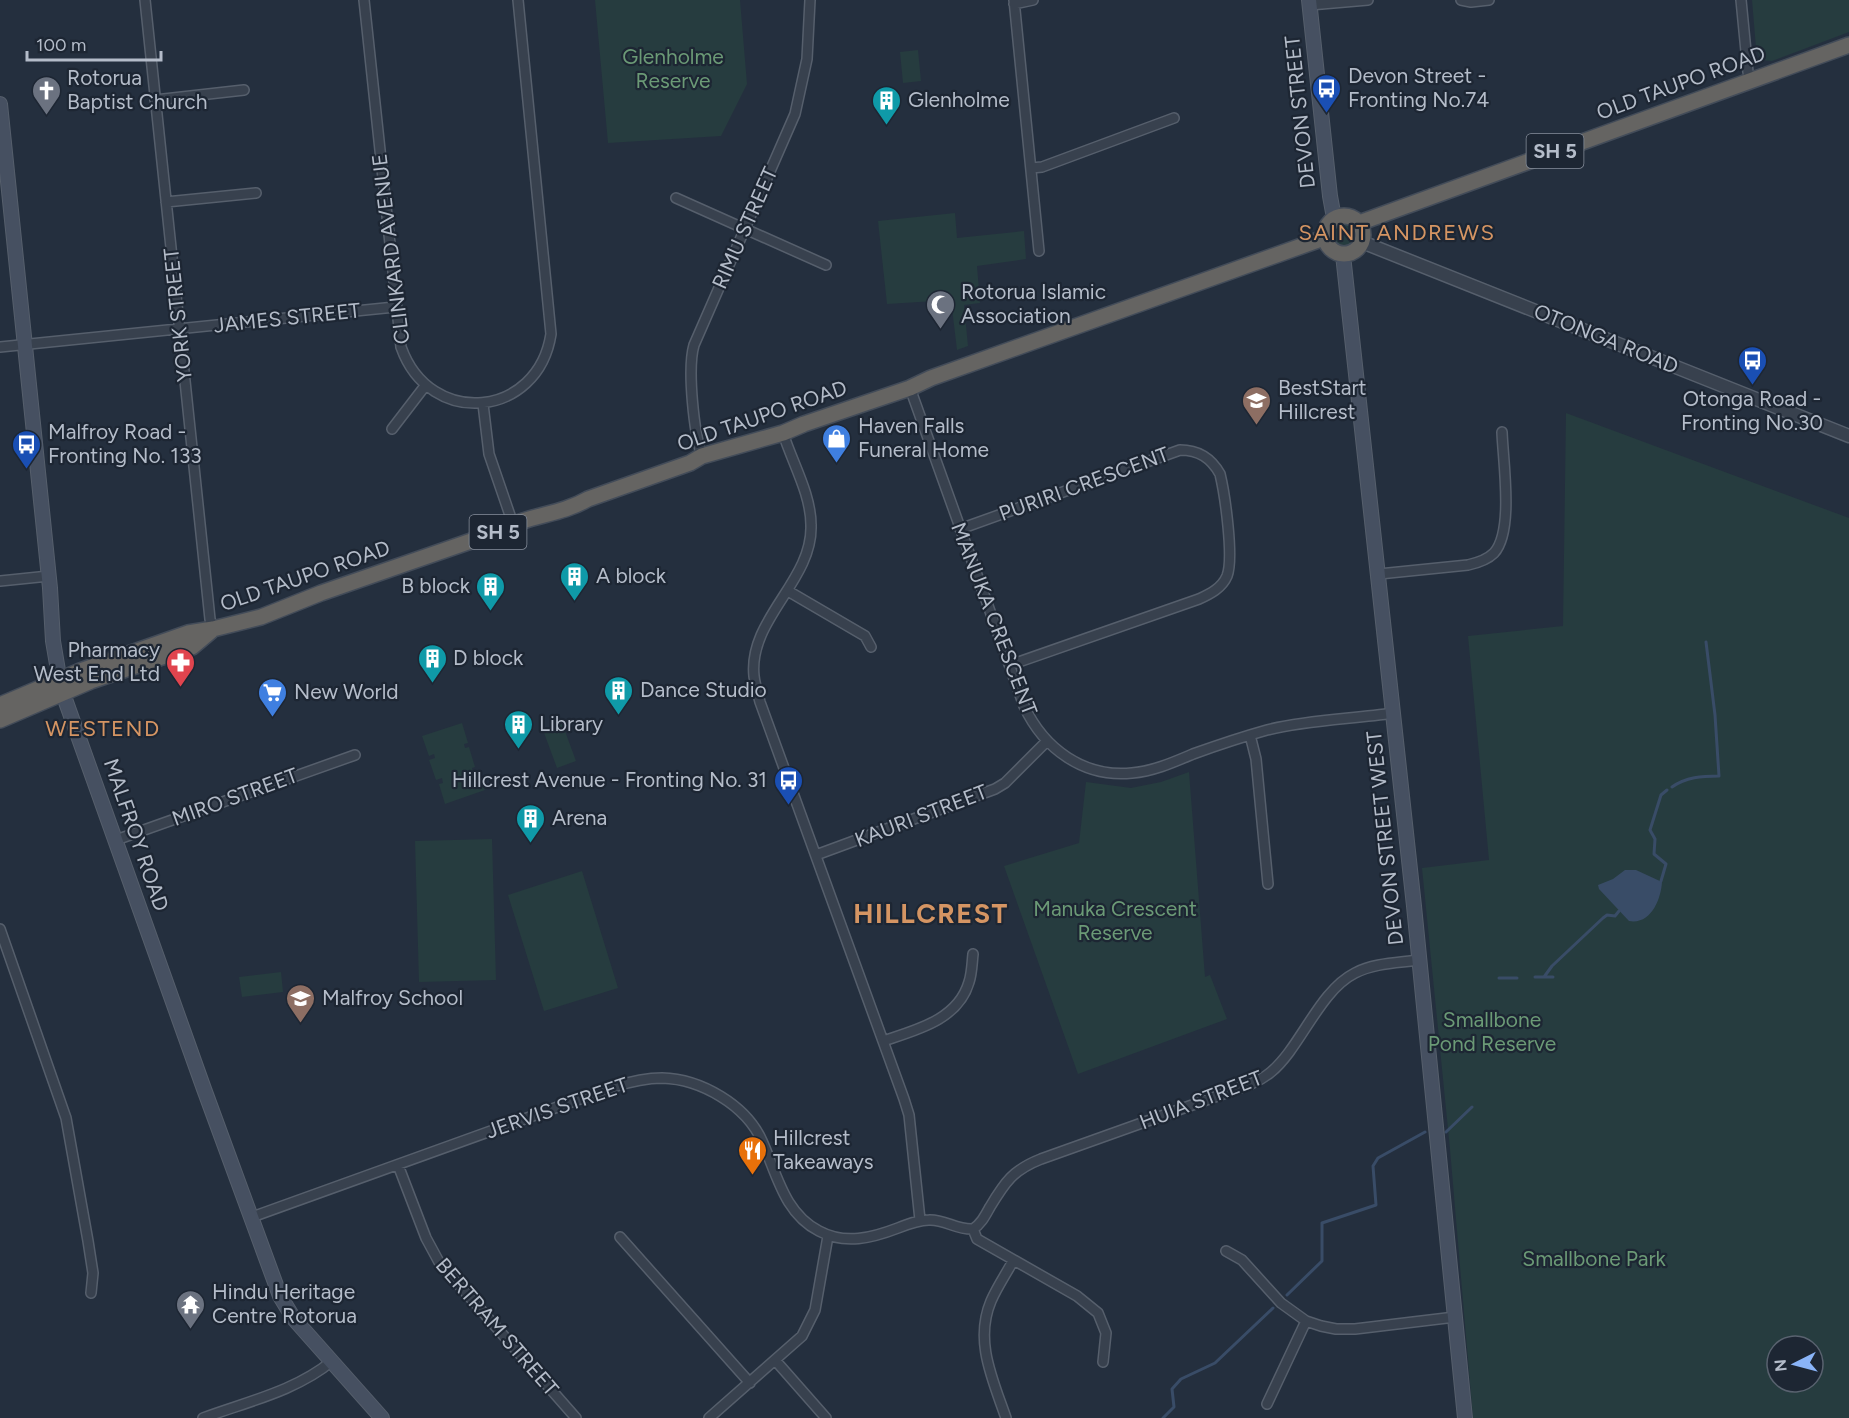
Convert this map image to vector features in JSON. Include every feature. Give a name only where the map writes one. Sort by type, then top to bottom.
[{"type":"highway","name":"OLD TAUPO ROAD","points":[[1359,223],[1849,45]]},
{"type":"highway","points":[[1342,215],[1349,216],[1359,223],[1363,232],[1362,242],[1355,251],[1343,255],[1329,248],[1324,238],[1328,224],[1334,218],[1342,215]]},
{"type":"highway","name":"OLD TAUPO ROAD","points":[[0,705],[109,675],[192,647],[213,629],[284,609],[321,593],[500,531],[536,515],[575,507],[588,499],[690,463],[702,456],[783,433],[1324,238]]},
{"type":"highway","name":"OLD TAUPO ROAD","points":[[0,720],[62,687]]},
{"type":"main road","name":"DEVON STREET","points":[[1310,3],[1334,218]]},
{"type":"main road","name":"MALFROY ROAD","points":[[0,104],[49,576],[51,616],[62,687],[286,1307],[382,1418]]},
{"type":"main road","name":"DEVON STREET WEST","points":[[1343,255],[1379,574],[1465,1418]]},
{"type":"street","name":"YORK STREET","points":[[145,0],[209,616],[213,629]]},
{"type":"street","name":"CLINKARD AVENUE","points":[[364,0],[395,307],[399,337],[405,358],[425,386],[435,393],[456,401],[483,404],[515,392],[532,377],[545,358],[552,334],[518,0]]},
{"type":"street","name":"RIMU STREET","points":[[702,456],[690,371],[691,357],[694,345],[795,114],[807,59],[810,0]]},
{"type":"street","points":[[1034,0],[1014,2],[1039,251]]},
{"type":"street","points":[[1310,3],[1368,0]]},
{"type":"street","points":[[1461,0],[1471,2],[1489,0]]},
{"type":"street","points":[[1741,0],[1748,72],[1751,80]]},
{"type":"street","points":[[155,100],[244,90]]},
{"type":"street","points":[[1031,168],[1174,118]]},
{"type":"street","points":[[166,202],[256,193]]},
{"type":"street","points":[[676,198],[826,265]]},
{"type":"street","name":"OTONGA ROAD","points":[[1362,242],[1849,436]]},
{"type":"street","name":"JAMES STREET","points":[[0,347],[395,307]]},
{"type":"street","points":[[392,429],[425,386]]},
{"type":"street","name":"MANUKA CRESCENT","points":[[910,388],[1024,706],[1030,720],[1046,742],[1081,765],[1102,771],[1133,773],[1162,766],[1250,735],[1286,726],[1393,713]]},
{"type":"street","points":[[483,404],[489,454],[513,524]]},
{"type":"street","points":[[1379,574],[1468,566],[1492,554],[1501,543],[1506,518],[1502,432]]},
{"type":"street","points":[[783,433],[807,500],[812,525],[806,553],[788,591],[763,630],[754,660],[753,674],[760,702],[909,1115],[920,1220]]},
{"type":"street","name":"PURIRI CRESCENT","points":[[960,529],[1180,450],[1199,452],[1215,464],[1220,474],[1230,560],[1226,578],[1219,587],[1211,594],[1199,599],[1010,665]]},
{"type":"street","points":[[0,581],[49,576]]},
{"type":"street","points":[[788,591],[865,636],[871,647]]},
{"type":"street","points":[[1250,735],[1256,759],[1268,884]]},
{"type":"street","name":"KAURI STREET","points":[[816,855],[984,794],[1005,783],[1046,742]]},
{"type":"street","name":"MIRO STREET","points":[[116,840],[355,755]]},
{"type":"street","points":[[0,930],[66,1118],[93,1274],[91,1293]]},
{"type":"street","points":[[882,1041],[934,1022],[955,1007],[969,983],[973,954]]},
{"type":"street","name":"HUIA STREET","points":[[973,1230],[983,1219],[1002,1186],[1017,1171],[1041,1159],[1251,1084],[1276,1066],[1328,997],[1345,979],[1372,966],[1419,960]]},
{"type":"street","name":"JERVIS STREET","points":[[252,1217],[629,1082],[664,1078],[700,1086],[743,1114],[761,1139],[785,1199],[800,1218],[828,1236],[867,1239],[920,1220],[939,1220],[958,1228],[973,1230]]},
{"type":"street","name":"BERTRAM STREET","points":[[398,1165],[426,1239],[439,1262],[576,1418]]},
{"type":"street","points":[[973,1230],[977,1239],[1077,1296],[1098,1313],[1107,1333],[1103,1362]]},
{"type":"street","points":[[709,1418],[794,1345],[809,1325],[815,1310],[828,1236]]},
{"type":"street","points":[[620,1237],[750,1383]]},
{"type":"street","points":[[1226,1251],[1242,1260],[1281,1303],[1306,1321],[1336,1329],[1354,1329],[1455,1317]]},
{"type":"street","points":[[1006,1418],[988,1364],[984,1331],[991,1301],[1013,1261]]},
{"type":"street","points":[[1267,1404],[1306,1321]]},
{"type":"street","points":[[775,1360],[826,1418]]},
{"type":"street","points":[[203,1418],[290,1386],[310,1377],[332,1361]]},
{"type":"green space","name":"Glenholme Reserve","points":[[595,0],[740,0],[747,84],[721,136],[608,143]]},
{"type":"green space","points":[[1752,0],[1849,0],[1849,32],[1772,61],[1761,60],[1756,48]]},
{"type":"green space","points":[[918,50],[921,81],[903,83],[900,52]]},
{"type":"green space","points":[[955,213],[957,238],[1024,231],[1026,259],[977,266],[980,303],[964,305],[968,346],[957,350],[951,300],[887,304],[878,221]]},
{"type":"green space","points":[[1343,223],[1352,226],[1355,235],[1352,244],[1343,247],[1334,244],[1331,235],[1334,226]]},
{"type":"green space","points":[[1566,413],[1849,518],[1849,1418],[1473,1418],[1450,1149],[1422,868],[1489,860],[1468,636],[1563,626]]},
{"type":"green space","points":[[462,723],[468,743],[464,744],[465,748],[469,747],[475,767],[472,768],[473,772],[479,771],[485,790],[445,804],[439,784],[443,783],[442,778],[436,780],[429,760],[435,758],[434,754],[429,756],[422,736]]},
{"type":"green space","points":[[562,723],[576,761],[557,768],[543,730]]},
{"type":"green space","name":"Manuka Crescent Reserve","points":[[1189,772],[1205,977],[1210,975],[1227,1019],[1078,1074],[1004,866],[1079,843],[1086,782],[1131,788],[1161,782]]},
{"type":"green space","points":[[492,839],[496,980],[419,982],[415,841]]},
{"type":"green space","points":[[582,871],[618,988],[544,1011],[508,895]]},
{"type":"green space","points":[[281,972],[283,992],[242,997],[239,977]]},
{"type":"water","points":[[1625,870],[1636,870],[1662,882],[1657,903],[1649,915],[1637,921],[1629,921],[1599,889],[1598,885],[1613,879]]},
{"type":"waterway","points":[[1672,787],[1694,778],[1719,776],[1715,715],[1706,642]]},
{"type":"waterway","points":[[1661,881],[1666,864],[1654,854],[1655,839],[1650,830],[1661,795],[1667,790]]},
{"type":"waterway","points":[[1544,977],[1552,966],[1603,918],[1607,915],[1615,916],[1619,911]]},
{"type":"waterway","points":[[1535,977],[1553,977]]},
{"type":"waterway","points":[[1499,978],[1517,978]]},
{"type":"waterway","points":[[1446,1132],[1472,1107]]},
{"type":"waterway","points":[[1287,1295],[1322,1261],[1322,1223],[1376,1205],[1373,1166],[1378,1158],[1425,1132]]},
{"type":"waterway","points":[[1163,1418],[1174,1407],[1172,1389],[1181,1379],[1215,1363],[1273,1308]]},
{"type":"place","name":"Devon Street - Fronting No.74","points":[[1327,114]]},
{"type":"place","name":"Rotorua Baptist Church","points":[[46,116]]},
{"type":"place","name":"Glenholme","points":[[887,126]]},
{"type":"place","name":"Rotorua Islamic Association","points":[[940,330]]},
{"type":"place","name":"Otonga Road - Fronting No.30","points":[[1752,386]]},
{"type":"place","name":"BestStart Hillcrest","points":[[1257,426]]},
{"type":"place","name":"Haven Falls Funeral Home","points":[[837,464]]},
{"type":"place","name":"Malfroy Road - Fronting No. 133","points":[[27,470]]},
{"type":"place","name":"A block","points":[[575,602]]},
{"type":"place","name":"B block","points":[[491,612]]},
{"type":"place","name":"D block","points":[[432,684]]},
{"type":"place","name":"Pharmacy West End Ltd","points":[[181,688]]},
{"type":"place","name":"Dance Studio","points":[[619,716]]},
{"type":"place","name":"New World","points":[[273,718]]},
{"type":"place","name":"Library","points":[[518,750]]},
{"type":"place","name":"Hillcrest Avenue - Fronting No. 31","points":[[788,806]]},
{"type":"place","name":"Arena","points":[[531,844]]},
{"type":"place","name":"Malfroy School","points":[[301,1024]]},
{"type":"place","name":"Hillcrest Takeaways","points":[[752,1176]]},
{"type":"place","name":"Hindu Heritage Centre Rotorua","points":[[191,1330]]},
{"type":"district","name":"SAINT ANDREWS","points":[[1397,232]]},
{"type":"district","name":"WESTEND","points":[[103,728]]},
{"type":"district","name":"HILLCREST","points":[[931,914]]},
{"type":"park label","name":"Smallbone Pond Reserve","points":[[1492,1032]]},
{"type":"park label","name":"Smallbone Park","points":[[1594,1259]]}]
